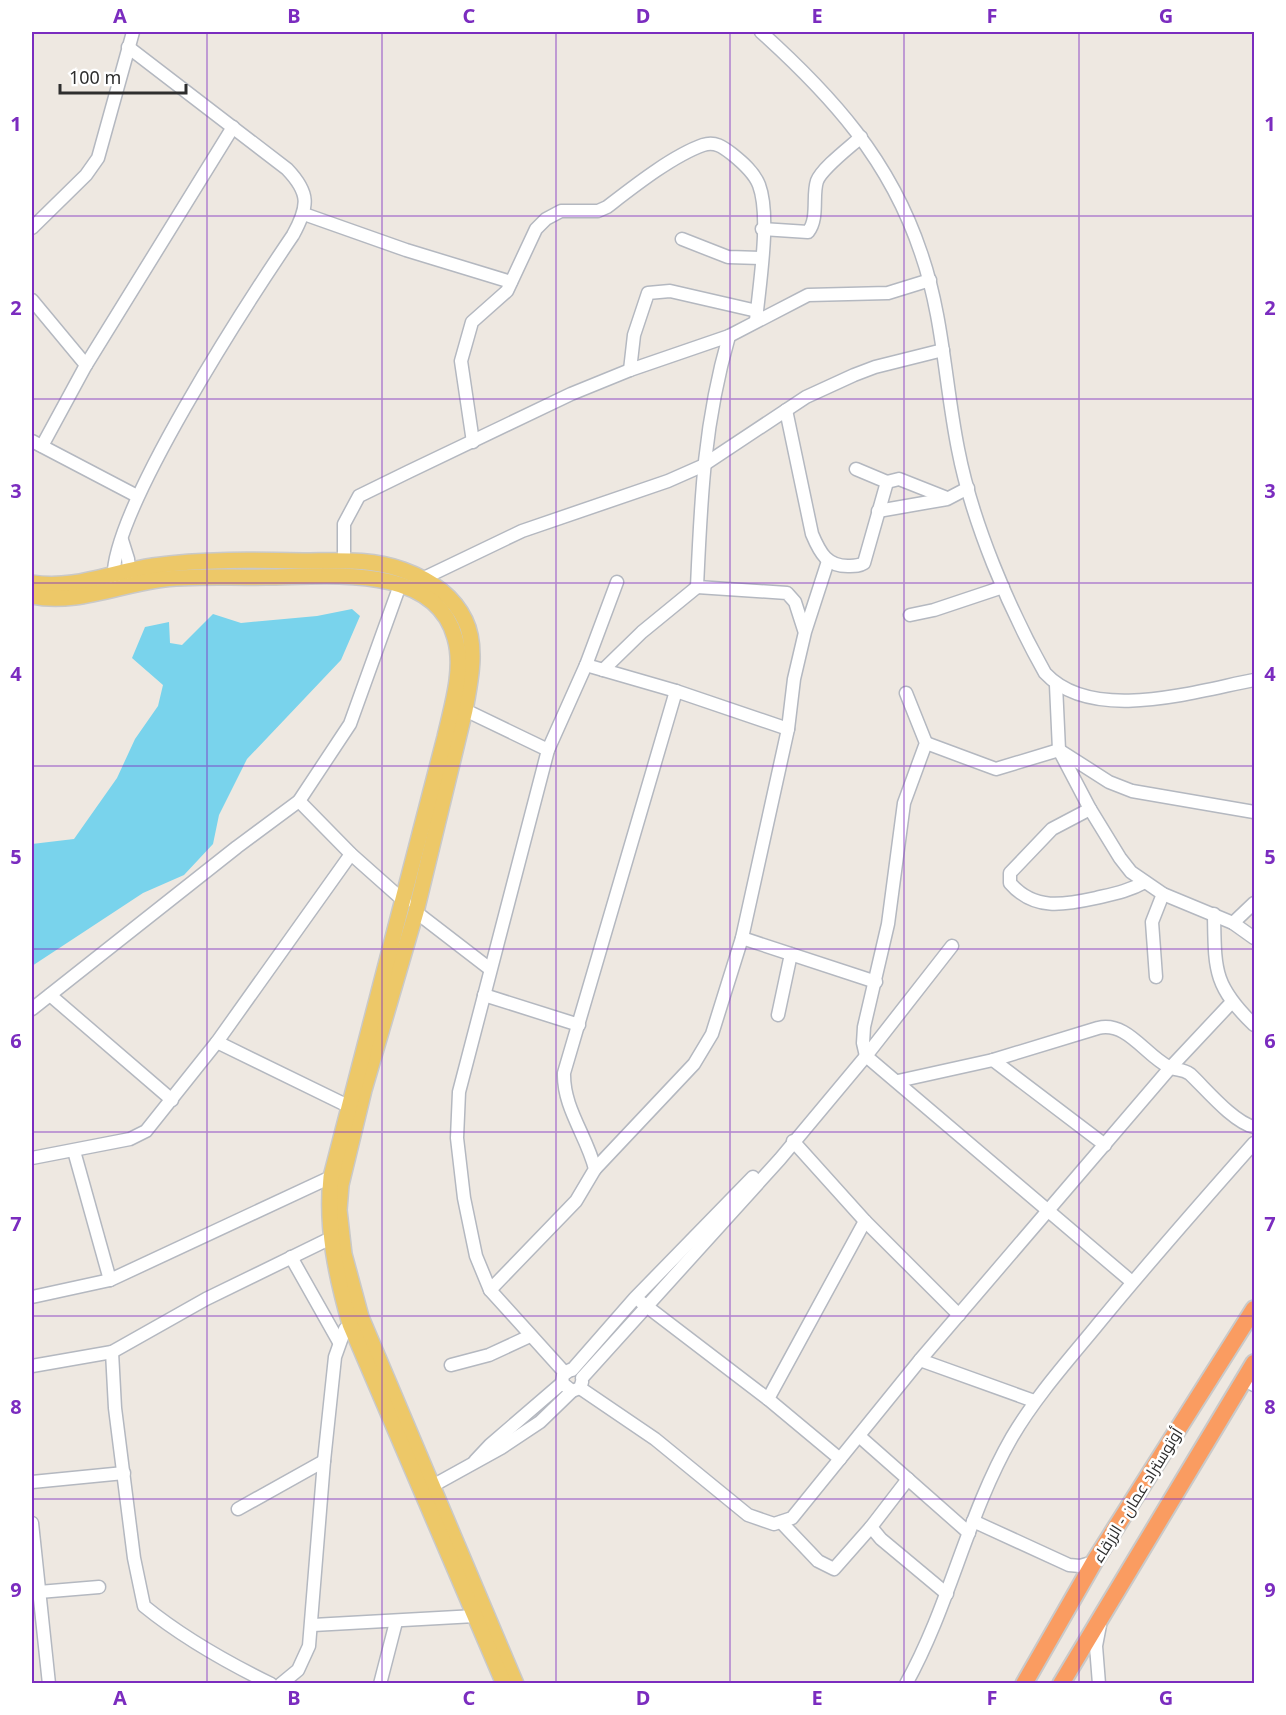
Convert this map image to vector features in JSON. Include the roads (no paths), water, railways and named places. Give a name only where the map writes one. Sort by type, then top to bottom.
[{"type":"highway","name":"أوتوستراد عمان - الزرقاء","points":[[1024,1683],[1094,1562],[1254,1309]]},
{"type":"highway","name":"أوتوستراد عمان - الزرقاء","points":[[1061,1683],[1249,1382],[1254,1363]]},
{"type":"main road","points":[[32,596],[64,599],[167,564],[215,561],[344,560],[386,565],[424,578],[459,609],[470,636],[471,676],[465,710],[451,740]]},
{"type":"main road","points":[[130,578],[343,575],[400,585],[435,605],[448,620],[455,636],[458,670],[451,740],[341,1185],[339,1210],[356,1320]]},
{"type":"main road","points":[[32,583],[59,585],[114,582]]},
{"type":"main road","points":[[410,907],[348,1106],[331,1177],[331,1238],[340,1290],[356,1320],[428,1488],[516,1683]]},
{"type":"main road","points":[[428,1488],[475,1616],[504,1683]]},
{"type":"street","points":[[32,228],[86,176],[98,158],[133,32]]},
{"type":"street","points":[[761,32],[824,91],[861,136],[906,214],[930,280],[954,427],[968,488],[1003,586],[1039,663],[1056,685],[1080,694],[1127,701],[1254,680]]},
{"type":"street","points":[[114,582],[122,539],[136,496],[188,403],[304,214],[304,195],[296,179],[128,47]]},
{"type":"street","points":[[136,496],[37,443],[233,128]]},
{"type":"street","points":[[762,229],[805,232],[811,229],[816,184],[820,175],[861,136]]},
{"type":"street","points":[[473,442],[463,378],[463,350],[472,322],[501,297],[512,282],[536,229],[552,213],[598,211],[658,170],[704,145],[722,146],[752,173],[761,194],[761,258],[756,316]]},
{"type":"street","points":[[304,214],[406,250],[512,282]]},
{"type":"street","points":[[682,239],[729,257],[761,258]]},
{"type":"street","points":[[344,560],[344,524],[359,496],[551,404],[630,370],[729,336],[756,316],[808,295],[888,293],[930,280]]},
{"type":"street","points":[[630,370],[645,298],[654,290],[669,291],[756,316]]},
{"type":"street","points":[[32,300],[86,365]]},
{"type":"street","points":[[697,586],[702,466],[712,402],[729,336]]},
{"type":"street","points":[[424,578],[443,567],[548,521],[668,481],[702,466],[806,397],[875,367],[943,350]]},
{"type":"street","points":[[786,410],[812,534],[819,551],[828,561],[838,566],[864,563],[887,482]]},
{"type":"street","points":[[856,469],[887,482],[899,479],[947,499]]},
{"type":"street","points":[[878,511],[947,499],[968,488]]},
{"type":"street","points":[[122,539],[130,578]]},
{"type":"street","points":[[490,1290],[576,1202],[595,1169],[694,1064],[712,1034],[742,938],[788,729],[794,679],[805,632],[828,561]]},
{"type":"street","points":[[440,590],[443,567]]},
{"type":"street","points":[[617,582],[586,665],[548,750],[459,1092],[457,1138],[464,1198],[476,1256],[490,1290],[530,1336],[572,1380],[655,1439],[748,1515],[774,1524],[792,1518],[920,1360],[1051,1210],[1170,1068],[1231,1003]]},
{"type":"street","points":[[32,1009],[237,846],[299,801],[350,724],[400,585]]},
{"type":"street","points":[[603,670],[642,632],[697,586],[787,593],[795,602],[805,632]]},
{"type":"street","points":[[910,615],[934,610],[1003,586]]},
{"type":"street","points":[[586,665],[676,691],[788,729]]},
{"type":"street","points":[[1056,685],[1059,750],[1090,809],[1120,858],[1145,882],[1163,894],[1233,923],[1254,938]]},
{"type":"street","points":[[595,1169],[591,1151],[564,1089],[564,1073],[676,691]]},
{"type":"street","points":[[906,693],[926,743],[904,804],[894,886],[876,982],[864,1027],[863,1043],[866,1056],[1051,1210],[1132,1282]]},
{"type":"street","points":[[465,710],[548,750]]},
{"type":"street","points":[[926,743],[996,769],[1059,750],[1109,782],[1132,791],[1254,812]]},
{"type":"street","points":[[299,801],[351,854],[410,907],[490,969]]},
{"type":"street","points":[[1090,809],[1052,829],[1010,873],[1010,883],[1030,899],[1059,905],[1126,891],[1145,882]]},
{"type":"street","points":[[32,1158],[130,1139],[146,1131],[217,1042],[351,854]]},
{"type":"street","points":[[1156,978],[1152,922],[1163,894]]},
{"type":"street","points":[[1233,923],[1254,903]]},
{"type":"street","points":[[1214,914],[1216,973],[1231,1003],[1254,1025]]},
{"type":"street","points":[[742,938],[876,982]]},
{"type":"street","points":[[572,1380],[646,1306],[794,1141],[866,1056],[952,946]]},
{"type":"street","points":[[778,1015],[791,954]]},
{"type":"street","points":[[50,995],[172,1100]]},
{"type":"street","points":[[484,995],[579,1024]]},
{"type":"street","points":[[898,1081],[993,1060],[1105,1026],[1127,1034],[1170,1068],[1183,1069],[1238,1119],[1254,1126]]},
{"type":"street","points":[[217,1042],[348,1106]]},
{"type":"street","points":[[993,1060],[1105,1145]]},
{"type":"street","points":[[794,1141],[865,1221],[959,1315]]},
{"type":"street","points":[[428,1488],[495,1452],[540,1422],[635,1298],[778,1151],[794,1141]]},
{"type":"street","points":[[906,1683],[935,1627],[971,1527],[1011,1440],[1034,1401],[1132,1282],[1254,1143]]},
{"type":"street","points":[[74,1151],[110,1280]]},
{"type":"street","points":[[32,1297],[110,1280],[331,1177]]},
{"type":"street","points":[[768,1399],[865,1221]]},
{"type":"street","points":[[32,1366],[112,1352],[206,1299],[331,1238]]},
{"type":"street","points":[[291,1257],[339,1342]]},
{"type":"street","points":[[635,1298],[768,1399],[840,1459]]},
{"type":"street","points":[[281,1683],[298,1670],[304,1660],[313,1625],[324,1461],[339,1342],[356,1320]]},
{"type":"street","points":[[451,1365],[489,1355],[530,1336]]},
{"type":"street","points":[[112,1352],[115,1408],[137,1581],[144,1606],[189,1638],[271,1683]]},
{"type":"street","points":[[920,1360],[1034,1401]]},
{"type":"street","points":[[859,1436],[909,1479],[971,1527],[1069,1565],[1080,1566],[1094,1562]]},
{"type":"street","points":[[238,1509],[324,1461]]},
{"type":"street","points":[[32,1482],[124,1473]]},
{"type":"street","points":[[781,1522],[818,1561],[834,1569],[872,1527],[909,1479]]},
{"type":"street","points":[[32,1523],[49,1683]]},
{"type":"street","points":[[872,1527],[881,1539],[947,1594]]},
{"type":"street","points":[[1069,1565],[1078,1574],[1082,1584]]},
{"type":"street","points":[[39,1592],[99,1587]]},
{"type":"street","points":[[1099,1683],[1096,1646],[1103,1615]]},
{"type":"street","points":[[313,1625],[475,1616]]},
{"type":"street","points":[[380,1683],[396,1622]]},
{"type":"water","points":[[352,609],[360,616],[341,660],[247,759],[219,815],[213,844],[184,875],[143,893],[32,966],[32,844],[74,839],[117,778],[135,739],[158,706],[163,685],[132,658],[145,627],[169,622],[170,643],[182,645],[213,614],[241,623],[317,616]]}]
